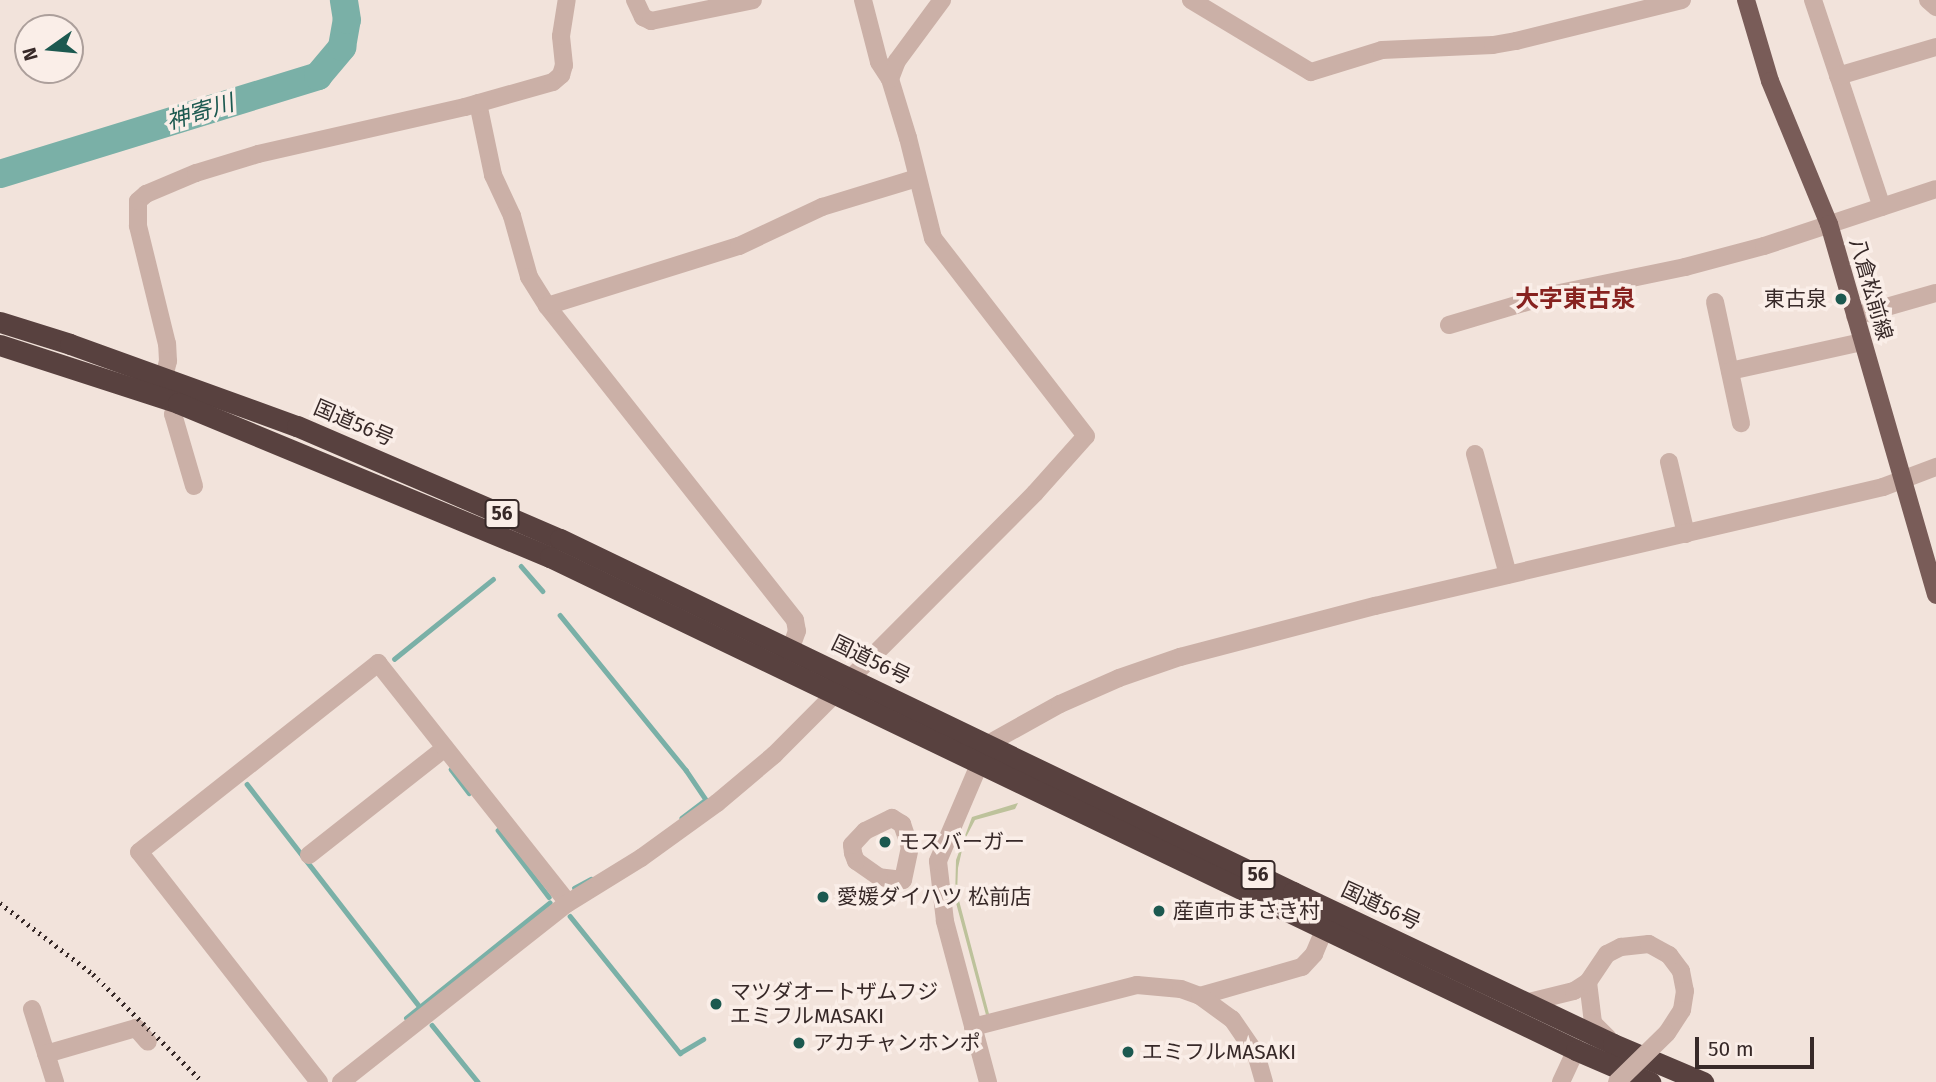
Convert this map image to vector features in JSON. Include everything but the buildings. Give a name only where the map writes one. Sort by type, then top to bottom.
[{"type":"highway","name":"国道56号","points":[[0,322],[463,519],[837,694],[984,753],[1293,892],[1613,1044],[1703,1082]]},
{"type":"highway","name":"国道56号","points":[[0,345],[297,426],[560,539],[852,677],[984,753],[1324,930],[1576,1050],[1650,1082]]},
{"type":"main road","name":"八倉松前線","points":[[1745,0],[1770,81],[1829,224],[1936,596]]},
{"type":"street","points":[[194,486],[167,392],[167,344],[137,218],[138,201],[146,194],[196,173],[258,154],[478,103],[553,82],[561,75],[564,65],[561,27],[567,0]]},
{"type":"street","points":[[635,0],[643,16],[651,21],[753,0]]},
{"type":"street","points":[[341,1082],[568,903],[641,858],[717,803],[774,755],[1035,493],[1086,436],[933,238],[890,79],[879,62],[863,0]]},
{"type":"street","points":[[890,79],[897,61],[942,0]]},
{"type":"street","points":[[1191,0],[1311,72],[1382,50],[1493,46],[1682,0]]},
{"type":"street","points":[[1813,0],[1882,207]]},
{"type":"street","points":[[1928,0],[1936,7]]},
{"type":"street","points":[[1838,76],[1936,47]]},
{"type":"street","points":[[478,103],[492,175],[512,216],[529,277],[547,306],[794,621],[797,631],[783,668]]},
{"type":"street","points":[[547,306],[739,246],[822,207],[917,178]]},
{"type":"street","points":[[1449,325],[1550,295],[1739,253],[1936,189]]},
{"type":"street","points":[[1855,316],[1936,293]]},
{"type":"street","points":[[1716,302],[1741,423]]},
{"type":"street","points":[[1730,371],[1862,342]]},
{"type":"street","points":[[1475,454],[1508,575]]},
{"type":"street","points":[[1669,462],[1686,534]]},
{"type":"street","points":[[988,1082],[945,921],[938,860],[984,753],[1060,704],[1119,678],[1180,657],[1508,575],[1883,487],[1936,467]]},
{"type":"street","points":[[318,1082],[139,852],[378,663],[568,903]]},
{"type":"street","points":[[309,855],[445,748]]},
{"type":"street","points":[[1200,996],[1302,967],[1314,954],[1324,930]]},
{"type":"street","points":[[1529,1002],[1566,994],[1588,982],[1607,954],[1621,947],[1650,944],[1669,955],[1681,971],[1685,991],[1682,1010],[1667,1033],[1617,1082]]},
{"type":"street","points":[[1588,982],[1594,1023],[1613,1044]]},
{"type":"street","points":[[973,1027],[1137,985],[1158,985],[1200,996],[1226,1013],[1246,1036],[1256,1055],[1264,1082]]},
{"type":"street","points":[[32,1009],[55,1082]]},
{"type":"street","points":[[46,1054],[136,1028],[148,1042]]},
{"type":"street","points":[[1561,1082],[1576,1050]]},
{"type":"green space","points":[[1018,803],[1015,809],[975,820],[964,841],[958,868],[957,893],[989,1014],[986,1015],[955,899],[956,860],[972,817]]},
{"type":"waterway","name":"神寄川","points":[[0,174],[318,76],[342,47],[347,20],[344,0]]},
{"type":"waterway","points":[[521,566],[543,591]]},
{"type":"waterway","points":[[394,659],[493,579]]},
{"type":"waterway","points":[[560,615],[686,770],[706,800],[682,818]]},
{"type":"waterway","points":[[451,769],[469,793]]},
{"type":"waterway","points":[[247,784],[420,1007]]},
{"type":"waterway","points":[[498,830],[549,897]]},
{"type":"waterway","points":[[574,888],[591,879]]},
{"type":"waterway","points":[[406,1018],[549,903]]},
{"type":"waterway","points":[[570,916],[680,1053],[703,1039]]},
{"type":"waterway","points":[[432,1025],[478,1082]]},
{"type":"railway","points":[[0,903],[93,974],[203,1082]]},
{"type":"place","name":"東古泉","points":[[1841,299]]},
{"type":"place","name":"モスバーガー","points":[[885,842]]},
{"type":"place","name":"愛媛ダイハツ 松前店","points":[[823,897]]},
{"type":"place","name":"産直市まさき村","points":[[1159,911]]},
{"type":"place","name":"マツダオートザムフジ エミフルMASAKI","points":[[716,1004]]},
{"type":"place","name":"アカチャンホンポ","points":[[799,1043]]},
{"type":"place","name":"エミフルMASAKI","points":[[1128,1052]]},
{"type":"district","name":"大字東古泉","points":[[1575,300]]}]
